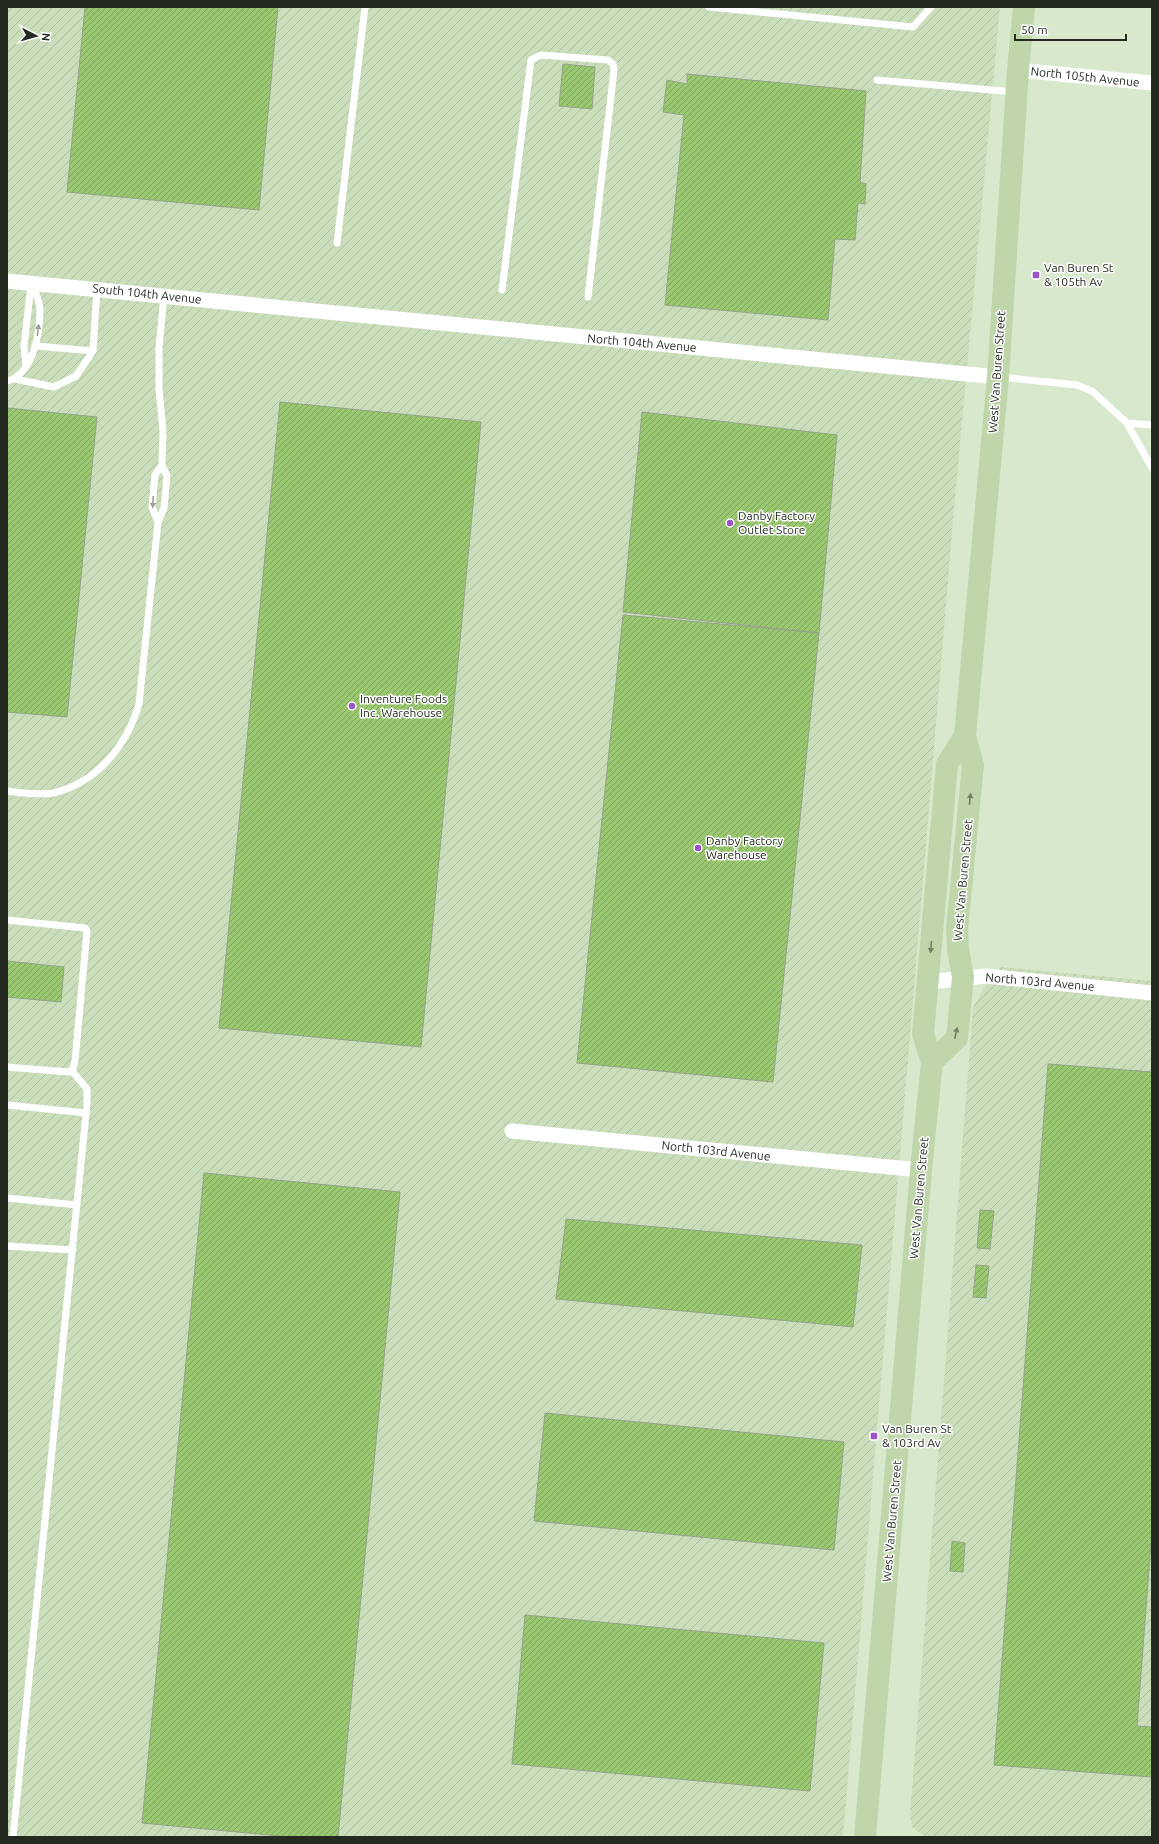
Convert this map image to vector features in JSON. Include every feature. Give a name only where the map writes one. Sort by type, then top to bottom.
[{"type":"main road","name":"West Van Buren Street","points":[[932,1062],[957,1038],[963,977],[958,949],[957,929],[973,765],[965,736],[998,377],[1018,70],[1024,7]]},
{"type":"main road","name":"West Van Buren Street","points":[[865,1837],[921,1170],[932,1062],[923,1034],[947,764],[965,736]]},
{"type":"main road","points":[[941,839],[950,857],[944,931],[949,948],[963,977]]},
{"type":"street","name":"North 105th Avenue","points":[[1018,70],[1152,83]]},
{"type":"street","name":"South 104th Avenue","points":[[7,281],[288,308]]},
{"type":"street","name":"North 104th Avenue","points":[[288,308],[998,377]]},
{"type":"street","name":"North 103rd Avenue","points":[[928,982],[963,977],[986,976],[1152,993]]},
{"type":"street","name":"North 103rd Avenue","points":[[512,1131],[921,1170]]},
{"type":"lane","points":[[337,244],[365,7]]},
{"type":"lane","points":[[709,7],[913,27],[931,7]]},
{"type":"lane","points":[[502,290],[531,60],[541,55],[608,60],[612,64],[614,70],[588,298]]},
{"type":"lane","points":[[877,80],[1017,92]]},
{"type":"lane","points":[[15,379],[26,367],[36,346],[40,309],[32,283]]},
{"type":"lane","points":[[26,367],[24,346],[32,283]]},
{"type":"lane","points":[[7,381],[15,379],[54,386],[76,376],[93,351],[97,289]]},
{"type":"lane","points":[[7,791],[53,793],[83,781],[108,761],[134,723],[139,704],[158,522],[164,508],[167,476],[162,466],[164,431],[159,389],[159,347],[164,296]]},
{"type":"lane","points":[[36,346],[93,351]]},
{"type":"lane","points":[[998,377],[1077,385],[1092,391],[1127,423],[1152,468]]},
{"type":"lane","points":[[1127,423],[1152,425]]},
{"type":"lane","points":[[158,522],[152,507],[155,475],[162,466]]},
{"type":"lane","points":[[7,920],[86,929],[75,1061],[72,1071]]},
{"type":"lane","points":[[7,1067],[68,1072],[72,1071]]},
{"type":"lane","points":[[13,1837],[86,1113],[87,1089],[72,1071]]},
{"type":"lane","points":[[7,1105],[86,1113]]},
{"type":"lane","points":[[7,1198],[77,1205]]},
{"type":"lane","points":[[7,1246],[73,1250]]},
{"type":"shaded area","points":[[7,7],[1000,7],[953,521],[843,1837],[7,1837]]},
{"type":"shaded area","points":[[1001,967],[1152,981],[1152,1837],[926,1837],[912,1827],[910,1816],[973,1008],[990,977]]},
{"type":"building","points":[[85,7],[278,7],[259,210],[67,192]]},
{"type":"building","points":[[563,64],[595,67],[592,109],[559,106]]},
{"type":"building","points":[[687,74],[866,91],[860,182],[866,184],[865,204],[858,203],[855,240],[835,239],[828,320],[665,305],[684,115],[663,112],[667,80],[687,84]]},
{"type":"building","name":"Inventure Foods Inc. Warehouse","points":[[280,402],[481,422],[421,1047],[219,1028]]},
{"type":"building","points":[[7,408],[97,417],[67,717],[7,712]]},
{"type":"building","name":"Danby Factory Outlet Store","points":[[642,412],[837,435],[819,633],[623,612]]},
{"type":"building","name":"Danby Factory Warehouse","points":[[623,615],[819,633],[773,1082],[577,1063]]},
{"type":"building","points":[[7,961],[64,967],[61,1002],[7,997]]},
{"type":"building","points":[[1048,1064],[1152,1072],[1152,1530],[1137,1726],[1152,1727],[1152,1777],[994,1765]]},
{"type":"building","points":[[204,1173],[400,1192],[338,1837],[290,1837],[142,1823]]},
{"type":"building","points":[[980,1210],[994,1211],[990,1249],[977,1248]]},
{"type":"building","points":[[566,1219],[862,1245],[853,1327],[556,1299]]},
{"type":"building","points":[[976,1265],[989,1266],[986,1298],[973,1297]]},
{"type":"building","points":[[545,1413],[844,1442],[834,1550],[534,1521]]},
{"type":"building","points":[[952,1541],[965,1543],[963,1572],[950,1571]]},
{"type":"building","points":[[525,1615],[824,1643],[810,1791],[512,1764]]},
{"type":"place","name":"Van Buren St & 105th Av","points":[[1036,275]]},
{"type":"place","name":"Danby Factory Outlet Store","points":[[730,523]]},
{"type":"place","name":"Inventure Foods Inc. Warehouse","points":[[352,706]]},
{"type":"place","name":"Danby Factory Warehouse","points":[[698,848]]},
{"type":"place","name":"Van Buren St & 103rd Av","points":[[874,1436]]}]
